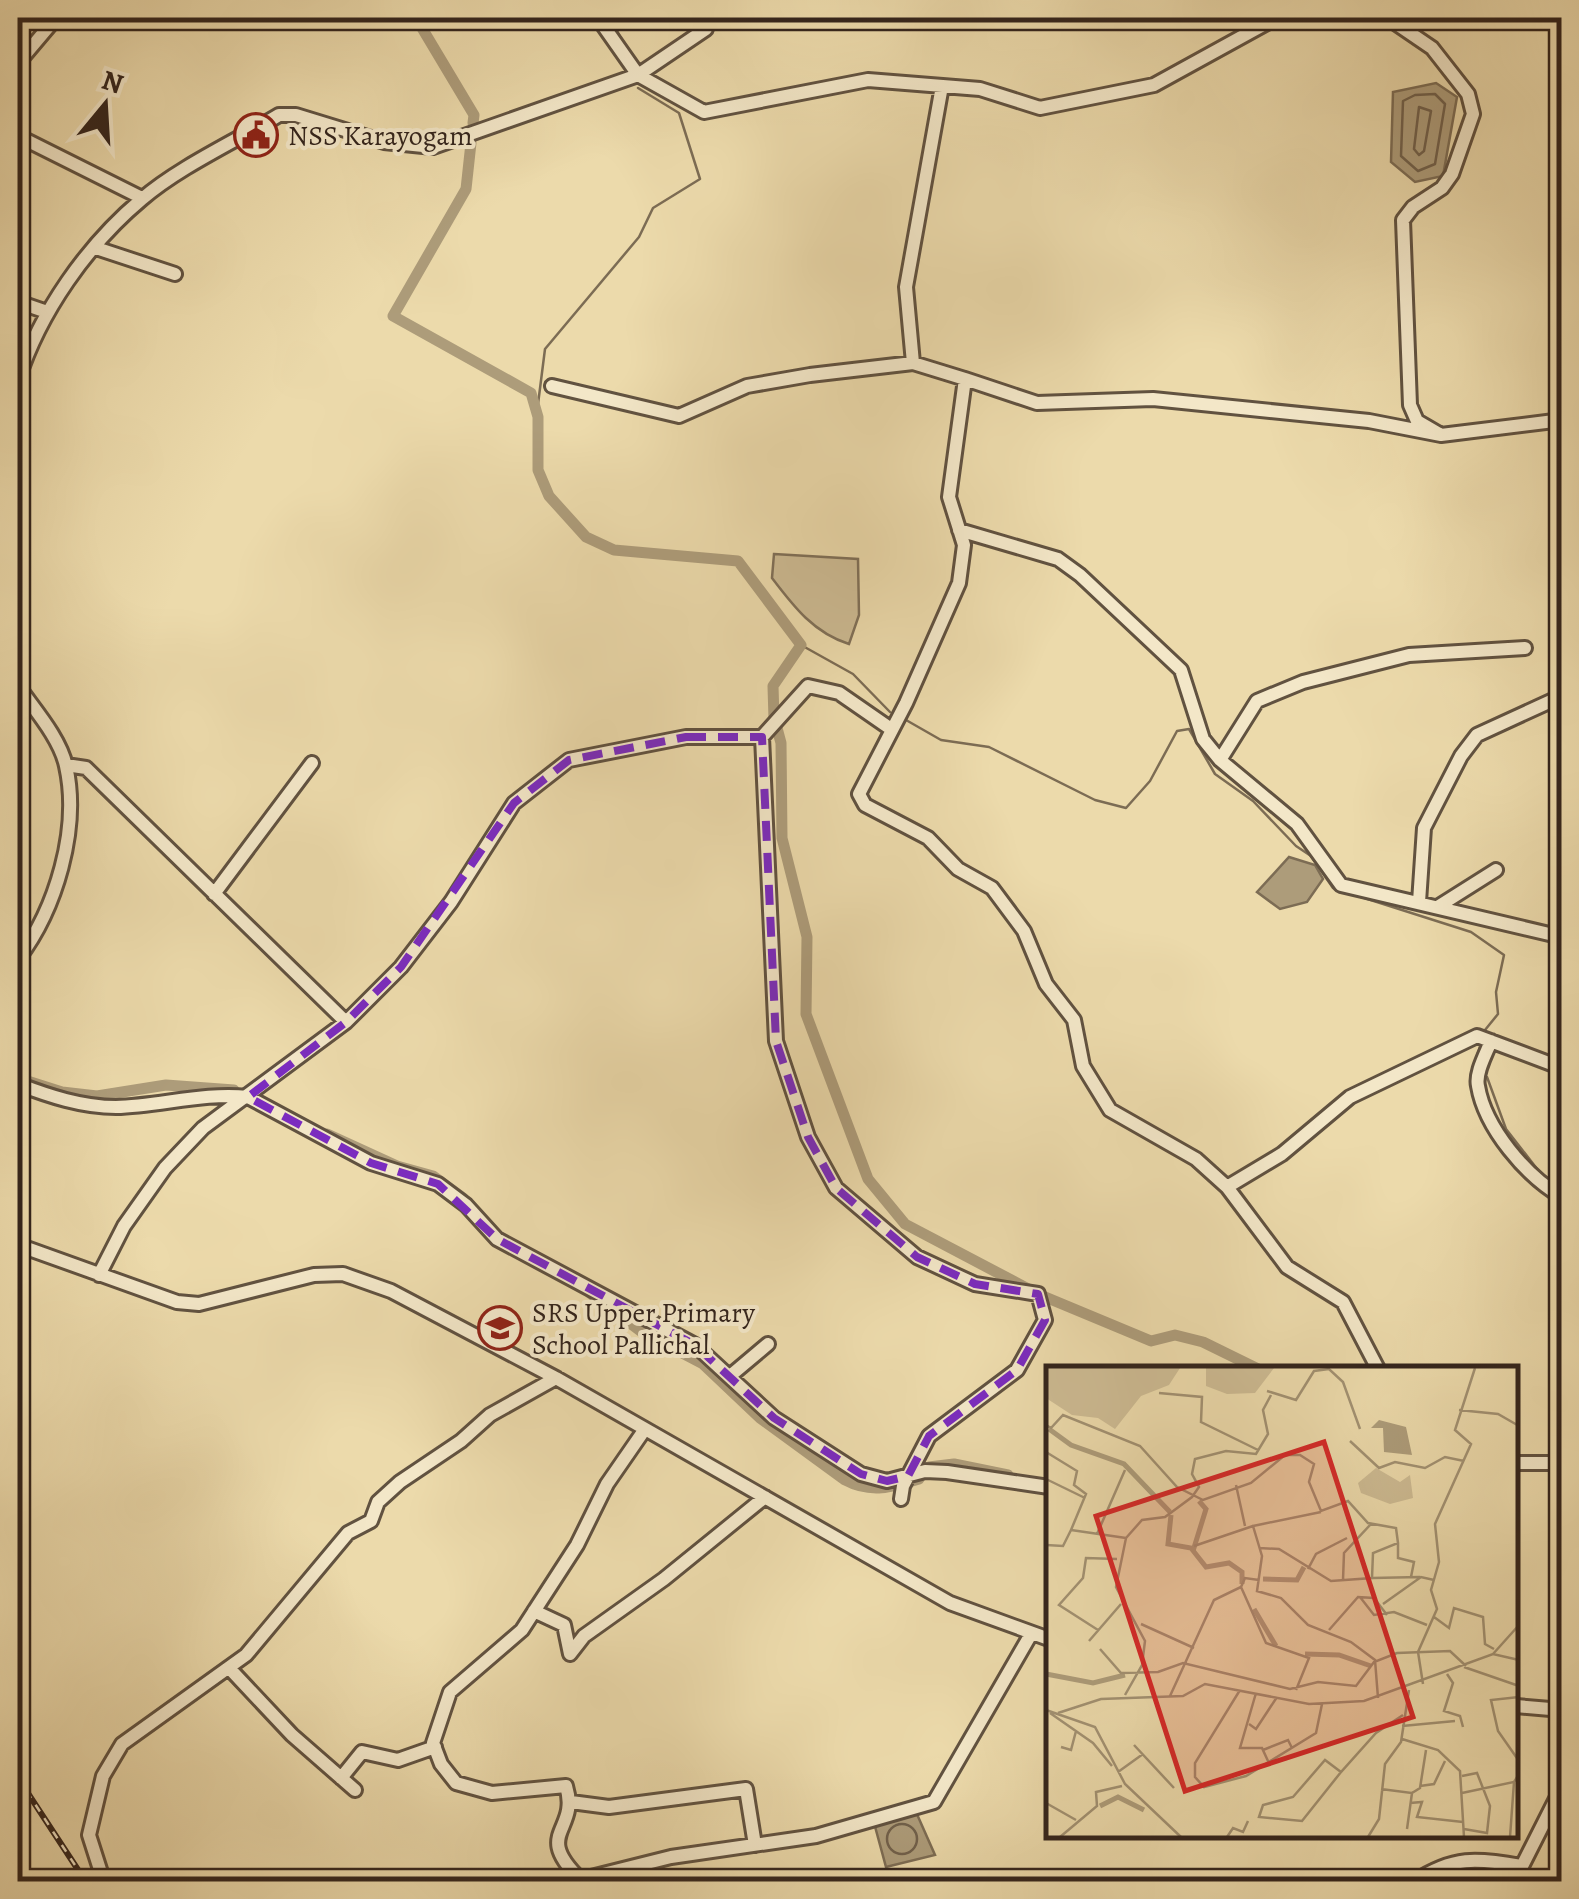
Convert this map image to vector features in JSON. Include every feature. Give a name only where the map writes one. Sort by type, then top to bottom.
[{"type":"street","points":[[18,63],[56,18]]},
{"type":"street","points":[[598,18],[638,75],[704,112],[868,80],[980,89],[1040,108],[1154,85],[1276,18]]},
{"type":"street","points":[[18,380],[47,312],[96,248],[142,198],[279,115],[296,115],[384,142],[433,147],[638,75],[706,29],[708,18]]},
{"type":"street","points":[[1388,18],[1401,22],[1432,48],[1468,94],[1472,114],[1452,174],[1442,188],[1413,207],[1403,220],[1410,405],[1418,421],[1441,434]]},
{"type":"street","points":[[913,363],[906,287],[942,86]]},
{"type":"street","points":[[18,136],[142,198]]},
{"type":"street","points":[[96,248],[176,274]]},
{"type":"street","points":[[18,302],[47,312]]},
{"type":"street","points":[[552,386],[679,416],[748,386],[913,363],[1036,403],[1153,398],[1441,434],[1562,420]]},
{"type":"street","points":[[964,380],[949,497],[964,544],[959,583],[892,728],[861,783],[860,799],[928,838],[958,869],[992,888],[1024,931],[1046,984],[1074,1020],[1083,1066],[1110,1110],[1196,1159],[1227,1186],[1286,1267],[1343,1302],[1376,1366]]},
{"type":"street","points":[[959,530],[1058,558],[1080,575],[1181,670],[1189,684],[1203,740],[1220,760],[1297,824],[1341,885],[1562,937]]},
{"type":"street","points":[[1220,760],[1257,701],[1303,682],[1409,656],[1525,648]]},
{"type":"street","points":[[18,686],[66,764],[70,818],[63,857],[42,919],[18,959]]},
{"type":"street","points":[[892,728],[839,694],[808,686],[762,737],[776,1041],[808,1137],[836,1188],[917,1257],[975,1284],[1038,1294],[1044,1320],[1017,1370],[929,1436],[908,1476],[902,1499]]},
{"type":"street","points":[[1419,902],[1424,828],[1476,734],[1562,696]]},
{"type":"street","points":[[99,1274],[124,1226],[165,1168],[203,1128],[346,1022],[400,967],[451,902],[514,803],[569,760],[686,737],[762,737]]},
{"type":"street","points":[[214,894],[312,762]]},
{"type":"street","points":[[66,764],[86,768],[346,1022]]},
{"type":"street","points":[[1439,906],[1496,870]]},
{"type":"street","points":[[1227,1186],[1282,1154],[1350,1097],[1477,1036],[1562,1068]]},
{"type":"street","points":[[1491,1041],[1476,1082],[1486,1110],[1541,1184],[1562,1197]]},
{"type":"street","points":[[18,1084],[71,1102],[114,1107],[228,1094],[248,1096],[372,1163],[438,1184],[466,1205],[497,1239],[696,1345],[774,1418],[842,1464],[887,1482],[947,1472],[1046,1488]]},
{"type":"street","points":[[18,1245],[177,1302],[198,1304],[314,1274],[343,1274],[391,1291],[556,1378],[950,1603],[1046,1638]]},
{"type":"street","points":[[730,1376],[768,1344]]},
{"type":"street","points":[[104,1882],[89,1835],[103,1776],[122,1744],[230,1669],[263,1637],[348,1533],[371,1522],[378,1502],[400,1482],[461,1441],[490,1415],[556,1378]]},
{"type":"street","points":[[645,1429],[607,1484],[577,1545],[522,1630],[450,1692],[434,1747],[456,1783],[492,1794],[566,1786],[571,1802],[556,1842],[560,1860],[576,1880],[671,1857],[816,1836],[934,1802],[1031,1634]]},
{"type":"street","points":[[1519,1463],[1562,1463]]},
{"type":"street","points":[[534,1611],[564,1625],[570,1654],[584,1636],[664,1579],[764,1497]]},
{"type":"street","points":[[230,1669],[292,1735],[355,1790]]},
{"type":"street","points":[[1519,1706],[1562,1710]]},
{"type":"street","points":[[341,1778],[362,1752],[398,1760],[434,1747]]},
{"type":"street","points":[[1514,1882],[1562,1787]]},
{"type":"street","points":[[571,1802],[609,1807],[746,1790],[755,1845]]},
{"type":"street","points":[[1414,1882],[1444,1862],[1487,1860],[1521,1866]]},
{"type":"highlighted area","points":[[686,737],[762,737],[776,1041],[808,1137],[836,1188],[917,1257],[975,1284],[1038,1294],[1045,1320],[1017,1370],[929,1436],[908,1476],[887,1481],[861,1474],[774,1418],[695,1345],[497,1239],[438,1184],[371,1163],[248,1097],[346,1022],[401,967],[514,803],[569,760]]},
{"type":"shaded area","points":[[774,554],[858,559],[859,615],[849,644],[815,626],[788,599],[772,578]]},
{"type":"water","points":[[1436,83],[1457,97],[1443,176],[1415,182],[1391,162],[1393,92]]},
{"type":"water","points":[[1289,857],[1315,865],[1323,879],[1307,902],[1280,909],[1257,892]]},
{"type":"water","points":[[916,1812],[935,1855],[886,1867],[873,1819]]},
{"type":"waterway","points":[[416,18],[474,115],[473,123]]},
{"type":"waterway","points":[[610,18],[624,44]]},
{"type":"waterway","points":[[537,412],[545,349],[639,237],[653,208],[700,179],[679,113],[638,88]]},
{"type":"waterway","points":[[471,143],[466,189],[393,316],[531,393],[538,417],[538,470],[549,496],[586,537],[614,550],[738,561],[801,645],[773,686],[774,719]]},
{"type":"waterway","points":[[801,645],[853,674],[890,712]]},
{"type":"waterway","points":[[906,720],[941,740],[989,747],[1095,800],[1126,808],[1150,781],[1177,731],[1189,729],[1215,774],[1253,801],[1296,846],[1311,856],[1333,888],[1471,932],[1504,955],[1496,992],[1498,1014],[1485,1030]]},
{"type":"waterway","points":[[777,728],[781,743],[782,838],[807,937],[806,1014],[868,1179],[905,1224],[1038,1294],[1151,1341],[1175,1335],[1203,1342],[1252,1366]]},
{"type":"waterway","points":[[1476,1059],[1480,1047]]},
{"type":"waterway","points":[[1487,1077],[1506,1129],[1541,1174]]},
{"type":"waterway","points":[[18,1078],[62,1092],[97,1096],[166,1085],[234,1090]]},
{"type":"waterway","points":[[327,1134],[397,1166],[433,1176],[463,1198]]},
{"type":"waterway","points":[[1547,1180],[1562,1187]]},
{"type":"waterway","points":[[590,1293],[642,1332],[703,1364],[760,1418],[845,1480],[873,1488],[919,1479]]},
{"type":"waterway","points":[[929,1467],[954,1464],[1008,1475]]},
{"type":"railway","points":[[18,1778],[86,1882]]},
{"type":"place","name":"NSS Karayogam","points":[[256,135]]},
{"type":"place","name":"SRS Upper Primary School Pallichal","points":[[500,1328]]}]
